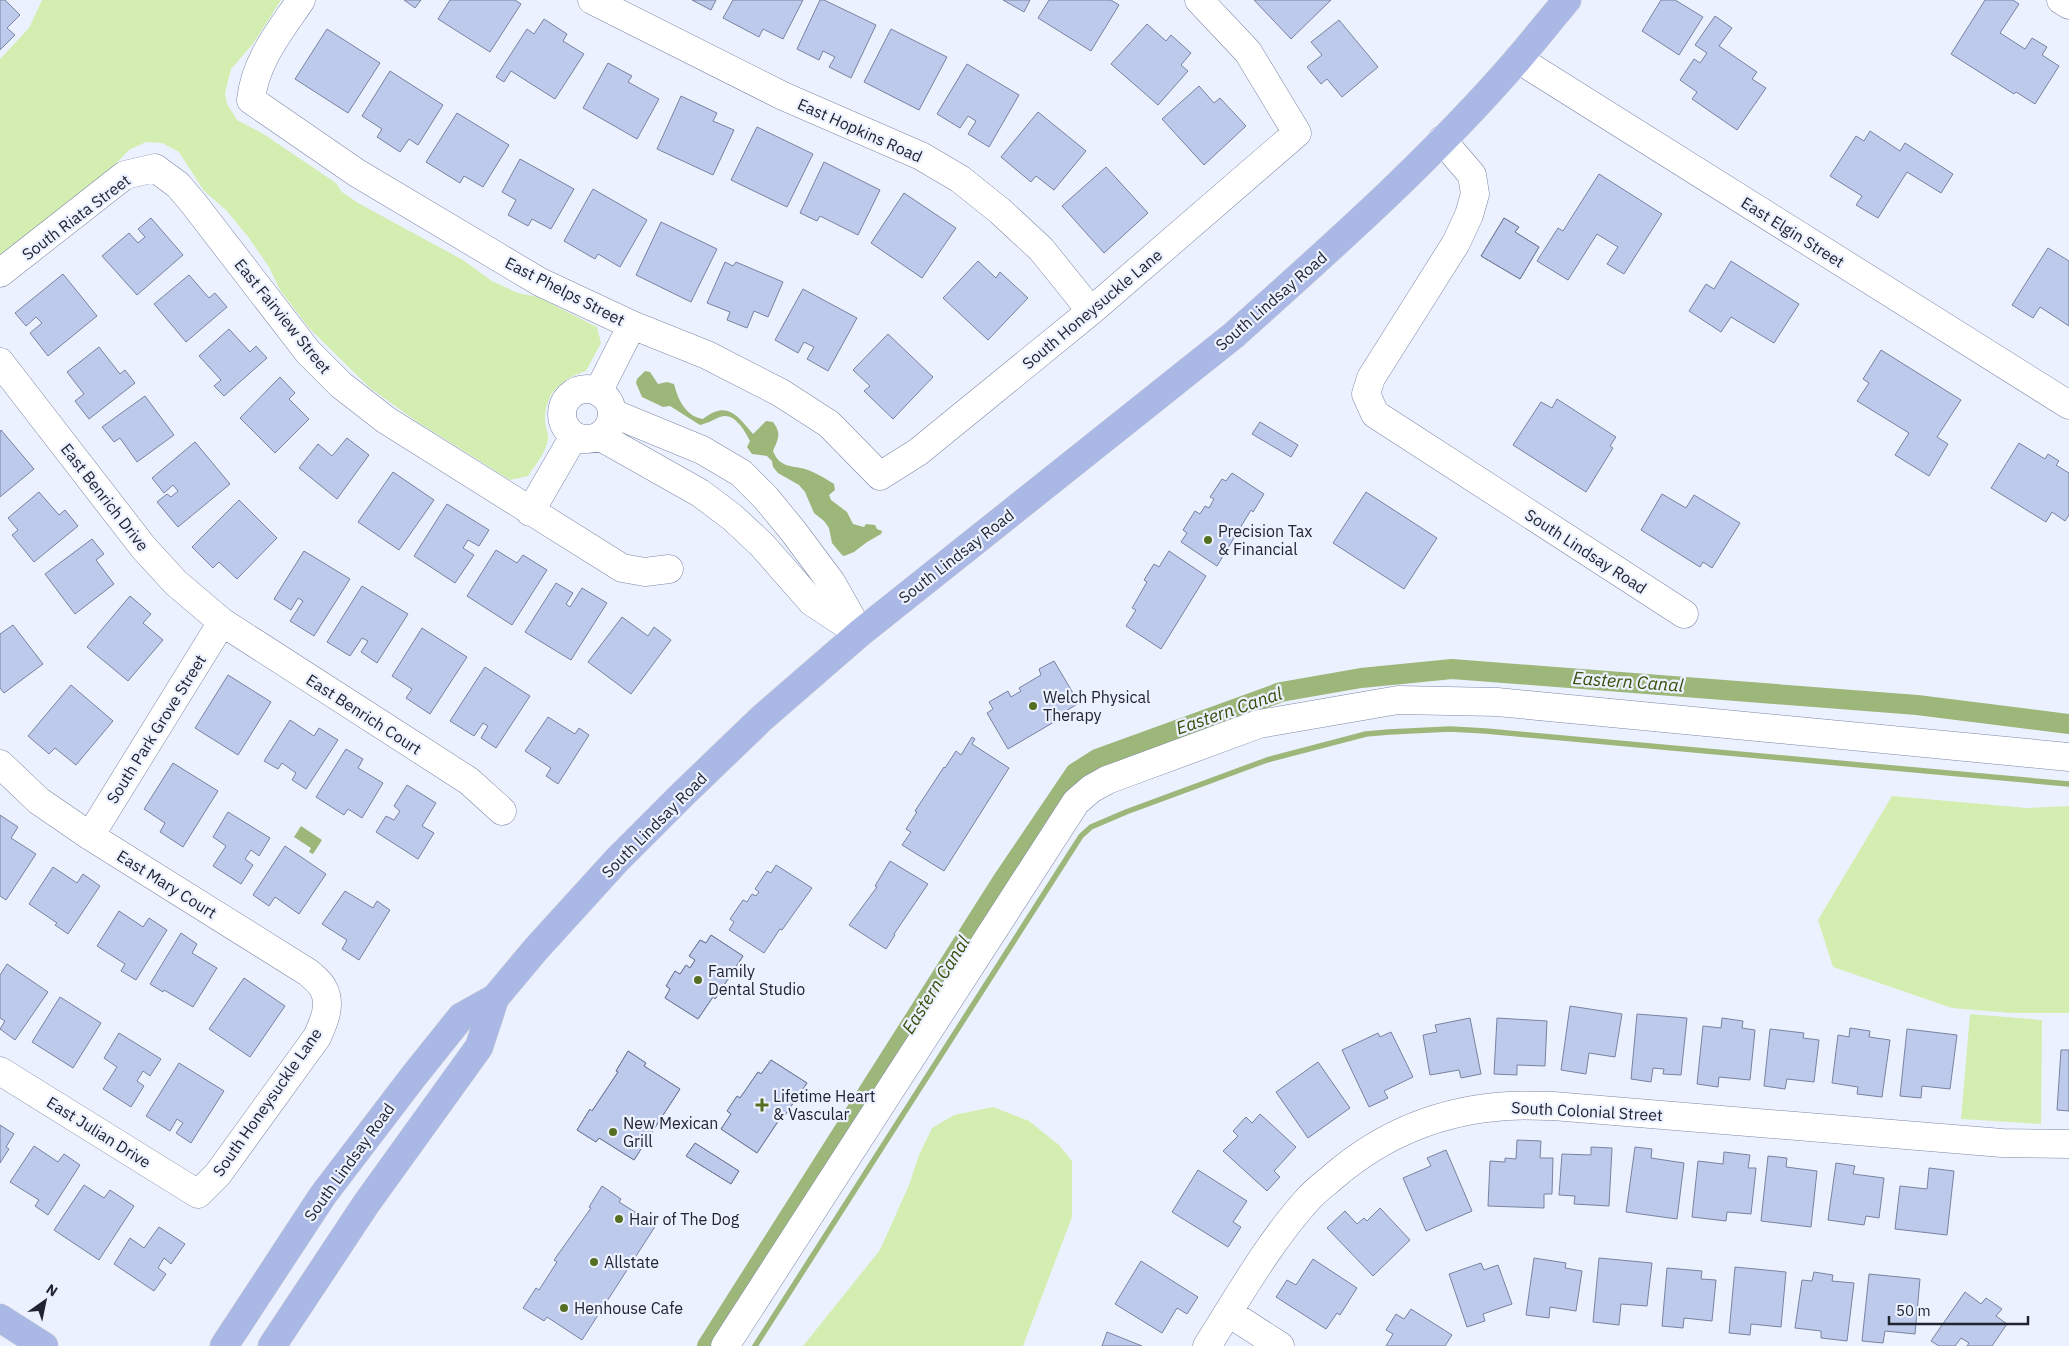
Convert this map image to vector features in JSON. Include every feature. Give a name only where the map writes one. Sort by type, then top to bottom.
[{"type":"main road","name":"South Lindsay Road","points":[[224,1346],[323,1195],[461,1017],[495,998],[536,949],[617,860],[676,800],[762,718],[860,633],[1234,335],[1366,214],[1442,140],[1518,59],[1567,0]]},
{"type":"main road","name":"South Lindsay Road","points":[[272,1346],[366,1204],[479,1047],[495,998]]},
{"type":"main road","points":[[0,1318],[44,1346]]},
{"type":"street","name":"East Phelps Street","points":[[301,0],[262,59],[252,87],[251,100],[357,173],[540,282],[632,325],[707,355],[781,393],[829,424],[880,476]]},
{"type":"street","name":"East Hopkins Road","points":[[592,0],[783,96],[921,156],[960,179],[1000,211],[1042,250],[1091,311]]},
{"type":"street","name":"South Honeysuckle Lane","points":[[880,476],[918,452],[1091,311],[1297,133],[1248,52],[1199,0]]},
{"type":"street","points":[[2061,0],[2069,5]]},
{"type":"street","name":"East Elgin Street","points":[[1518,59],[2069,405]]},
{"type":"street","name":"South Lindsay Road","points":[[1442,140],[1472,175],[1475,194],[1469,215],[1456,243],[1371,378],[1366,394],[1375,414],[1684,614]]},
{"type":"street","name":"South Riata Street","points":[[0,274],[125,175],[155,168]]},
{"type":"street","name":"East Fairview Street","points":[[155,168],[178,185],[308,352],[341,385],[386,420],[622,568],[645,572],[669,569]]},
{"type":"street","points":[[530,512],[596,419],[632,325]]},
{"type":"street","name":"East Benrich Drive","points":[[0,362],[143,547],[176,583],[222,622]]},
{"type":"street","points":[[596,419],[702,450],[741,473],[766,498],[793,530],[831,582],[860,633]]},
{"type":"street","points":[[596,419],[732,517],[762,545],[812,602],[860,633]]},
{"type":"street","name":"East Benrich Court","points":[[222,622],[468,781],[502,811]]},
{"type":"street","name":"South Park Grove Street","points":[[90,836],[222,622]]},
{"type":"street","points":[[725,1346],[1076,802],[1091,789],[1107,780],[1259,724],[1398,700],[1498,702],[2069,757]]},
{"type":"street","name":"East Mary Court","points":[[0,764],[39,801],[90,836],[309,973],[323,987],[328,1005]]},
{"type":"street","name":"South Honeysuckle Lane","points":[[198,1194],[218,1174],[317,1037],[325,1020],[328,1005]]},
{"type":"street","name":"East Julian Drive","points":[[0,1070],[198,1194]]},
{"type":"street","name":"South Colonial Street","points":[[1207,1346],[1282,1231],[1304,1204],[1358,1156],[1397,1134],[1439,1118],[1471,1110],[1509,1106],[1553,1106],[2002,1143],[2069,1144]]},
{"type":"street","points":[[1229,1313],[1280,1346]]},
{"type":"shaded area","points":[[42,0],[281,0],[253,44],[231,69],[225,93],[227,104],[237,120],[262,133],[336,183],[342,192],[358,203],[463,260],[492,281],[518,293],[538,297],[597,327],[601,343],[586,371],[562,383],[556,388],[548,402],[545,422],[548,437],[547,444],[543,454],[528,476],[510,480],[416,421],[370,388],[309,328],[280,290],[269,267],[249,238],[226,210],[204,191],[179,152],[162,143],[146,142],[129,150],[111,169],[0,255],[0,59],[29,28]]},
{"type":"shaded area","points":[[645,371],[650,372],[658,384],[667,382],[674,384],[683,406],[697,417],[703,419],[711,413],[725,410],[731,412],[742,421],[753,434],[766,421],[773,422],[778,430],[778,440],[773,451],[779,460],[786,465],[813,472],[834,484],[835,490],[829,495],[831,500],[847,512],[853,524],[864,527],[866,524],[875,525],[877,529],[882,531],[881,534],[854,552],[842,555],[832,543],[829,528],[814,513],[805,492],[799,485],[778,473],[767,456],[752,454],[747,447],[750,441],[734,419],[725,416],[700,425],[670,406],[663,407],[642,397],[636,383],[637,379]]},
{"type":"shaded area","points":[[1892,796],[2027,808],[2069,806],[2069,1013],[2010,1013],[1952,1008],[1833,967],[1818,920]]},
{"type":"shaded area","points":[[301,826],[322,840],[313,854],[309,852],[311,848],[294,837]]},
{"type":"shaded area","points":[[1970,1014],[2042,1020],[2041,1124],[1961,1119]]},
{"type":"shaded area","points":[[993,1107],[1029,1121],[1059,1145],[1072,1161],[1072,1217],[1023,1346],[803,1346],[880,1250],[932,1128],[954,1115]]},
{"type":"building","points":[[0,0],[5,0],[20,15],[7,28],[15,35],[0,50]]},
{"type":"building","points":[[404,0],[421,0],[415,8]]},
{"type":"building","points":[[450,0],[515,0],[521,4],[490,52],[438,19]]},
{"type":"building","points":[[692,0],[716,0],[711,10]]},
{"type":"building","points":[[733,0],[803,0],[783,39],[763,29],[759,37],[723,18]]},
{"type":"building","points":[[820,0],[824,0],[876,25],[851,78],[829,67],[835,57],[823,51],[819,60],[797,49]]},
{"type":"building","points":[[1003,0],[1030,0],[1024,12]]},
{"type":"building","points":[[1049,0],[1111,0],[1119,5],[1091,51],[1038,18]]},
{"type":"building","points":[[1254,0],[1331,0],[1291,39]]},
{"type":"building","points":[[1661,0],[1675,0],[1703,17],[1679,55],[1642,31]]},
{"type":"building","points":[[1985,0],[2013,0],[2019,4],[2000,33],[2025,49],[2032,38],[2047,47],[2042,55],[2059,66],[2035,104],[2016,92],[2014,94],[1951,54]]},
{"type":"building","points":[[1715,16],[1732,28],[1719,46],[1757,72],[1752,79],[1766,88],[1737,130],[1692,99],[1697,92],[1680,80],[1694,59],[1700,63],[1707,53],[1695,45]]},
{"type":"building","points":[[544,19],[567,34],[563,41],[584,54],[555,99],[511,71],[504,82],[496,77],[527,29],[534,34]]},
{"type":"building","points":[[1339,20],[1378,67],[1342,97],[1327,79],[1321,84],[1307,67],[1322,55],[1311,42]]},
{"type":"building","points":[[1147,24],[1166,41],[1171,35],[1191,53],[1181,65],[1188,71],[1158,105],[1111,64]]},
{"type":"building","points":[[327,29],[380,63],[348,113],[295,79]]},
{"type":"building","points":[[891,29],[947,57],[919,110],[864,82]]},
{"type":"building","points":[[608,63],[632,76],[628,82],[659,99],[637,139],[583,108]]},
{"type":"building","points":[[967,64],[1019,95],[989,147],[968,134],[976,121],[968,116],[960,128],[937,114]]},
{"type":"building","points":[[390,71],[443,105],[418,145],[409,139],[400,152],[377,137],[382,129],[362,116]]},
{"type":"building","points":[[1199,86],[1214,103],[1220,98],[1246,126],[1204,165],[1162,119]]},
{"type":"building","points":[[681,96],[717,113],[713,121],[734,130],[713,175],[657,149]]},
{"type":"building","points":[[1038,112],[1086,151],[1054,190],[1036,176],[1031,182],[1001,157]]},
{"type":"building","points":[[457,113],[509,145],[483,187],[464,176],[460,183],[426,162]]},
{"type":"building","points":[[757,127],[813,154],[787,207],[731,180]]},
{"type":"building","points":[[1870,131],[1900,151],[1905,143],[1953,174],[1941,193],[1907,172],[1878,218],[1856,205],[1862,196],[1830,176],[1856,136],[1864,141]]},
{"type":"building","points":[[520,159],[574,189],[551,229],[532,219],[528,226],[508,215],[516,200],[502,192]]},
{"type":"building","points":[[824,162],[880,190],[858,235],[820,216],[817,221],[800,213]]},
{"type":"building","points":[[1106,167],[1148,213],[1104,253],[1062,206]]},
{"type":"building","points":[[1599,174],[1662,214],[1624,274],[1607,264],[1618,247],[1597,234],[1568,280],[1537,261],[1558,228],[1563,231]]},
{"type":"building","points":[[593,189],[647,220],[620,267],[598,254],[595,259],[564,241]]},
{"type":"building","points":[[904,193],[956,228],[922,278],[871,243]]},
{"type":"building","points":[[151,218],[183,255],[137,295],[102,256],[129,233],[138,243],[145,237],[138,229]]},
{"type":"building","points":[[1504,218],[1519,227],[1515,232],[1539,247],[1520,279],[1481,256]]},
{"type":"building","points":[[1504,218],[1519,227],[1515,232],[1539,247],[1520,279],[1481,256]]},
{"type":"building","points":[[661,222],[717,249],[691,302],[636,275]]},
{"type":"building","points":[[2048,248],[2069,261],[2069,326],[2040,307],[2033,318],[2012,305]]},
{"type":"building","points":[[978,261],[996,278],[1000,272],[1028,298],[988,340],[943,298]]},
{"type":"building","points":[[1731,261],[1799,304],[1774,343],[1731,317],[1721,332],[1689,311],[1706,284],[1714,289]]},
{"type":"building","points":[[725,262],[733,266],[736,262],[783,282],[768,317],[754,311],[747,328],[727,320],[730,312],[707,303]]},
{"type":"building","points":[[63,274],[97,316],[48,356],[30,333],[42,323],[36,317],[26,326],[15,313]]},
{"type":"building","points":[[189,275],[209,298],[215,293],[227,307],[186,342],[154,304]]},
{"type":"building","points":[[803,289],[857,318],[828,371],[807,359],[814,347],[804,342],[798,353],[775,340]]},
{"type":"building","points":[[229,329],[250,352],[256,346],[267,358],[224,396],[214,386],[221,380],[199,356]]},
{"type":"building","points":[[888,334],[933,377],[893,419],[864,391],[870,386],[853,370]]},
{"type":"building","points":[[99,347],[120,374],[125,370],[135,383],[89,419],[75,401],[84,394],[67,372]]},
{"type":"building","points":[[1881,350],[1961,400],[1937,437],[1948,444],[1929,476],[1895,455],[1909,433],[1857,401],[1869,383],[1863,379]]},
{"type":"building","points":[[280,377],[295,393],[289,399],[309,419],[275,453],[240,418]]},
{"type":"building","points":[[145,396],[174,435],[137,462],[120,438],[114,442],[102,427]]},
{"type":"building","points":[[1557,399],[1616,437],[1610,446],[1613,448],[1586,492],[1513,445],[1541,402],[1552,408]]},
{"type":"building","points":[[1260,422],[1298,445],[1291,457],[1252,434]]},
{"type":"building","points":[[1,430],[34,469],[0,497],[0,432]]},
{"type":"building","points":[[347,438],[369,455],[337,499],[299,468],[318,444],[332,456]]},
{"type":"building","points":[[195,442],[230,484],[178,527],[157,502],[167,494],[171,497],[178,491],[173,485],[164,493],[152,478]]},
{"type":"building","points":[[2019,443],[2045,459],[2048,454],[2059,461],[2056,465],[2069,473],[2069,515],[2065,521],[2052,512],[2046,522],[1991,488]]},
{"type":"building","points":[[393,472],[434,500],[399,550],[358,522]]},
{"type":"building","points":[[1232,473],[1264,494],[1253,512],[1251,510],[1217,566],[1181,542],[1187,533],[1183,530],[1195,511],[1200,514],[1205,506],[1209,508],[1214,499],[1210,497],[1222,479],[1226,481]]},
{"type":"building","points":[[39,492],[59,515],[65,510],[78,526],[34,562],[12,535],[18,530],[8,518]]},
{"type":"building","points":[[1366,492],[1437,538],[1404,589],[1333,543]]},
{"type":"building","points":[[1662,494],[1686,508],[1694,495],[1740,523],[1712,568],[1703,562],[1700,567],[1641,530]]},
{"type":"building","points":[[239,500],[277,538],[237,579],[219,562],[213,568],[192,547]]},
{"type":"building","points":[[447,504],[489,530],[479,546],[468,540],[463,548],[474,555],[455,583],[414,556]]},
{"type":"building","points":[[92,539],[104,554],[96,560],[114,584],[75,614],[45,574]]},
{"type":"building","points":[[496,550],[517,563],[523,555],[547,570],[512,625],[467,596]]},
{"type":"building","points":[[304,551],[350,579],[314,636],[290,621],[303,601],[298,598],[291,610],[274,599]]},
{"type":"building","points":[[1169,551],[1206,576],[1161,649],[1126,626],[1136,610],[1132,608],[1147,582],[1144,580],[1154,564],[1159,567]]},
{"type":"building","points":[[556,583],[573,593],[566,604],[570,607],[582,588],[607,603],[571,660],[525,632]]},
{"type":"building","points":[[362,586],[408,614],[377,663],[361,652],[368,641],[362,638],[350,656],[327,642]]},
{"type":"building","points":[[130,596],[151,614],[143,623],[163,640],[128,681],[87,647]]},
{"type":"building","points":[[622,617],[648,636],[654,627],[671,640],[631,694],[588,662]]},
{"type":"building","points":[[13,625],[43,664],[4,693],[0,688],[0,634]]},
{"type":"building","points":[[422,628],[467,657],[430,714],[406,698],[412,689],[392,676]]},
{"type":"building","name":"Welch Physical Therapy","points":[[1054,661],[1079,703],[1053,719],[1054,722],[1008,749],[987,713],[993,709],[989,702],[1008,691],[1011,697],[1021,691],[1019,688],[1041,675],[1039,669]]},
{"type":"building","points":[[485,667],[530,696],[496,748],[481,738],[488,726],[483,723],[474,736],[450,721]]},
{"type":"building","points":[[228,675],[271,702],[238,755],[195,728]]},
{"type":"building","points":[[71,685],[113,721],[76,765],[55,748],[49,754],[28,736]]},
{"type":"building","points":[[548,717],[575,734],[579,728],[589,735],[558,784],[546,776],[551,768],[525,751]]},
{"type":"building","points":[[290,720],[314,736],[319,728],[338,740],[306,789],[292,780],[296,773],[282,763],[278,769],[264,761]]},
{"type":"building","points":[[972,737],[975,739],[972,744],[1009,768],[944,871],[902,845],[911,832],[906,829],[917,812],[915,811],[956,751],[961,755]]},
{"type":"building","points":[[346,749],[363,759],[358,768],[383,783],[362,818],[348,809],[344,815],[316,797]]},
{"type":"building","points":[[173,763],[218,791],[183,847],[160,832],[165,823],[144,809]]},
{"type":"building","points":[[407,785],[436,803],[422,826],[434,833],[418,859],[376,832],[386,816],[394,820],[400,811],[394,806]]},
{"type":"building","points":[[228,812],[270,838],[259,856],[251,850],[245,859],[253,865],[241,884],[213,866],[226,846],[213,837]]},
{"type":"building","points":[[0,815],[18,827],[11,838],[36,854],[6,900],[0,896]]},
{"type":"building","points":[[285,846],[326,874],[299,914],[275,897],[269,906],[253,895]]},
{"type":"building","points":[[890,861],[928,884],[886,949],[849,925],[877,887],[875,886]]},
{"type":"building","points":[[776,865],[812,888],[764,953],[729,930],[734,922],[730,919],[743,900],[747,902],[752,894],[756,896],[759,892],[755,889],[767,871],[771,873]]},
{"type":"building","points":[[53,867],[77,883],[83,874],[100,886],[68,934],[55,925],[57,923],[29,904]]},
{"type":"building","points":[[345,891],[373,908],[377,901],[390,910],[359,960],[342,949],[347,940],[322,924]]},
{"type":"building","points":[[119,911],[143,927],[149,918],[167,930],[136,980],[121,971],[125,964],[97,946]]},
{"type":"building","points":[[181,933],[197,944],[192,953],[217,968],[193,1007],[150,984]]},
{"type":"building","name":"Family Dental Studio","points":[[711,935],[743,956],[715,999],[713,997],[698,1019],[665,998],[670,989],[666,986],[675,971],[680,974],[686,965],[690,968],[695,960],[689,956],[700,940],[706,943]]},
{"type":"building","name":"Family Dental Studio","points":[[711,935],[743,956],[715,999],[713,997],[698,1019],[665,998],[670,989],[666,986],[675,971],[680,974],[686,965],[690,968],[695,960],[689,956],[700,940],[706,943]]},
{"type":"building","points":[[7,964],[48,992],[15,1040],[0,1029],[5,1021],[0,1018],[0,975]]},
{"type":"building","points":[[244,978],[285,1006],[250,1057],[209,1029]]},
{"type":"building","points":[[60,997],[101,1023],[73,1068],[32,1042]]},
{"type":"building","points":[[1570,1006],[1622,1014],[1615,1057],[1589,1053],[1586,1074],[1561,1070]]},
{"type":"building","points":[[1637,1014],[1687,1018],[1681,1075],[1663,1074],[1664,1069],[1653,1068],[1651,1082],[1631,1079]]},
{"type":"building","points":[[1470,1018],[1481,1074],[1461,1078],[1459,1070],[1430,1075],[1423,1035],[1437,1032],[1435,1025]]},
{"type":"building","points":[[1497,1018],[1547,1021],[1545,1066],[1517,1065],[1517,1075],[1494,1074]]},
{"type":"building","points":[[1722,1018],[1743,1021],[1742,1028],[1755,1030],[1750,1080],[1719,1077],[1718,1087],[1697,1084],[1703,1026],[1721,1028]]},
{"type":"building","points":[[1850,1028],[1870,1031],[1869,1037],[1890,1040],[1882,1097],[1857,1094],[1858,1087],[1832,1083],[1838,1035],[1849,1037]]},
{"type":"building","points":[[1770,1029],[1804,1033],[1803,1038],[1819,1040],[1814,1082],[1787,1079],[1785,1089],[1764,1086]]},
{"type":"building","points":[[1907,1029],[1957,1035],[1950,1089],[1922,1086],[1921,1098],[1900,1096]]},
{"type":"building","points":[[1391,1032],[1413,1077],[1384,1091],[1388,1098],[1369,1107],[1342,1050],[1378,1033],[1380,1037]]},
{"type":"building","points":[[119,1033],[161,1059],[150,1076],[143,1071],[137,1081],[144,1086],[131,1107],[103,1089],[117,1067],[104,1058]]},
{"type":"building","points":[[2061,1050],[2069,1050],[2069,1111],[2057,1110]]},
{"type":"building","points":[[628,1051],[646,1063],[644,1066],[680,1089],[634,1160],[599,1138],[596,1142],[577,1130],[590,1109],[592,1111],[618,1072],[616,1071]]},
{"type":"building","points":[[628,1051],[646,1063],[644,1066],[680,1089],[634,1160],[599,1138],[596,1142],[577,1130],[590,1109],[592,1111],[618,1072],[616,1071]]},
{"type":"building","name":"Lifetime Heart & Vascular","points":[[771,1060],[807,1083],[757,1153],[721,1129],[731,1114],[727,1111],[737,1096],[740,1098],[758,1072],[761,1074]]},
{"type":"building","name":"Lifetime Heart & Vascular","points":[[771,1060],[807,1083],[757,1153],[721,1129],[731,1114],[727,1111],[737,1096],[740,1098],[758,1072],[761,1074]]},
{"type":"building","points":[[1318,1062],[1350,1108],[1308,1138],[1276,1092]]},
{"type":"building","points":[[179,1063],[224,1091],[191,1143],[176,1133],[183,1123],[177,1119],[170,1131],[146,1116]]},
{"type":"building","points":[[1260,1114],[1296,1147],[1274,1171],[1280,1177],[1267,1191],[1223,1151],[1238,1136],[1233,1131],[1246,1117],[1252,1123]]},
{"type":"building","points":[[0,1125],[14,1134],[6,1147],[9,1149],[0,1163]]},
{"type":"building","points":[[1517,1140],[1541,1141],[1540,1158],[1553,1158],[1552,1194],[1544,1194],[1544,1208],[1488,1206],[1490,1161],[1505,1162],[1505,1158],[1516,1159]]},
{"type":"building","points":[[695,1143],[739,1171],[731,1184],[686,1156]]},
{"type":"building","points":[[695,1143],[739,1171],[731,1184],[686,1156]]},
{"type":"building","points":[[34,1146],[58,1162],[64,1154],[80,1165],[48,1215],[35,1206],[39,1200],[10,1182]]},
{"type":"building","points":[[1591,1147],[1612,1148],[1609,1206],[1574,1204],[1575,1196],[1559,1195],[1562,1154],[1591,1155]]},
{"type":"building","points":[[1635,1147],[1652,1149],[1651,1158],[1684,1163],[1677,1219],[1626,1212]]},
{"type":"building","points":[[1446,1150],[1472,1211],[1426,1231],[1403,1178],[1431,1166],[1427,1158]]},
{"type":"building","points":[[1724,1152],[1750,1155],[1748,1168],[1756,1168],[1751,1214],[1727,1212],[1726,1221],[1692,1217],[1698,1161],[1723,1164]]},
{"type":"building","points":[[1768,1156],[1787,1158],[1786,1167],[1817,1171],[1811,1227],[1761,1221]]},
{"type":"building","points":[[1836,1163],[1855,1166],[1853,1174],[1884,1178],[1879,1218],[1866,1216],[1864,1225],[1828,1220]]},
{"type":"building","points":[[1929,1168],[1954,1171],[1947,1235],[1895,1229],[1900,1186],[1927,1189]]},
{"type":"building","points":[[1198,1170],[1247,1201],[1233,1222],[1241,1227],[1228,1247],[1172,1212]]},
{"type":"building","points":[[84,1185],[104,1198],[110,1190],[134,1206],[99,1260],[54,1230]]},
{"type":"building","points":[[602,1186],[621,1199],[619,1202],[656,1225],[582,1340],[547,1317],[544,1321],[523,1308],[536,1288],[539,1290],[557,1262],[554,1260],[591,1208],[589,1207]]},
{"type":"building","points":[[1380,1208],[1410,1240],[1373,1276],[1327,1228],[1345,1211],[1357,1224],[1364,1218],[1367,1221]]},
{"type":"building","points":[[159,1227],[185,1244],[171,1264],[164,1258],[158,1268],[166,1274],[154,1291],[114,1264],[130,1238],[144,1248]]},
{"type":"building","points":[[1534,1258],[1566,1263],[1565,1268],[1582,1271],[1576,1311],[1550,1307],[1549,1318],[1526,1315]]},
{"type":"building","points":[[1599,1258],[1652,1263],[1647,1306],[1621,1304],[1619,1325],[1593,1322]]},
{"type":"building","points":[[1313,1259],[1357,1288],[1340,1315],[1337,1313],[1326,1329],[1276,1297],[1287,1280],[1296,1285]]},
{"type":"building","points":[[1141,1261],[1198,1297],[1187,1314],[1177,1308],[1162,1333],[1115,1304]]},
{"type":"building","points":[[1481,1263],[1484,1270],[1498,1265],[1512,1304],[1483,1314],[1485,1321],[1467,1327],[1449,1274]]},
{"type":"building","points":[[1735,1267],[1786,1272],[1781,1327],[1751,1324],[1750,1335],[1729,1333]]},
{"type":"building","points":[[1667,1268],[1702,1271],[1701,1279],[1716,1280],[1712,1321],[1684,1318],[1683,1328],[1662,1326]]},
{"type":"building","points":[[1814,1272],[1833,1275],[1832,1281],[1854,1283],[1847,1341],[1821,1338],[1821,1331],[1795,1328],[1802,1280],[1812,1281]]},
{"type":"building","points":[[1869,1274],[1920,1279],[1915,1334],[1885,1331],[1883,1343],[1862,1341]]},
{"type":"building","points":[[1965,1292],[1981,1304],[1986,1298],[2002,1309],[1996,1316],[2007,1324],[1992,1346],[1967,1346],[1969,1343],[1961,1338],[1955,1346],[1939,1346],[1931,1341]]},
{"type":"building","points":[[1411,1309],[1452,1335],[1445,1346],[1386,1346],[1393,1334],[1386,1330],[1396,1314],[1404,1319]]},
{"type":"building","points":[[1107,1332],[1142,1346],[1102,1346]]},
{"type":"waterway","name":"Eastern Canal","points":[[707,1346],[1002,881],[1075,773],[1097,759],[1281,692],[1361,678],[1452,669],[1917,705],[2069,724]]},
{"type":"waterway","points":[[755,1346],[1081,836],[1091,827],[1126,812],[1267,760],[1366,734],[1450,729],[2069,784]]},
{"type":"place","name":"Precision Tax & Financial","points":[[1208,540]]},
{"type":"place","name":"Welch Physical Therapy","points":[[1033,706]]},
{"type":"place","name":"Family Dental Studio","points":[[698,980]]},
{"type":"place","name":"Lifetime Heart & Vascular","points":[[762,1105]]},
{"type":"place","name":"New Mexican Grill","points":[[613,1132]]},
{"type":"place","name":"Hair of The Dog","points":[[619,1219]]},
{"type":"place","name":"Allstate","points":[[594,1262]]},
{"type":"place","name":"Henhouse Cafe","points":[[564,1308]]}]
